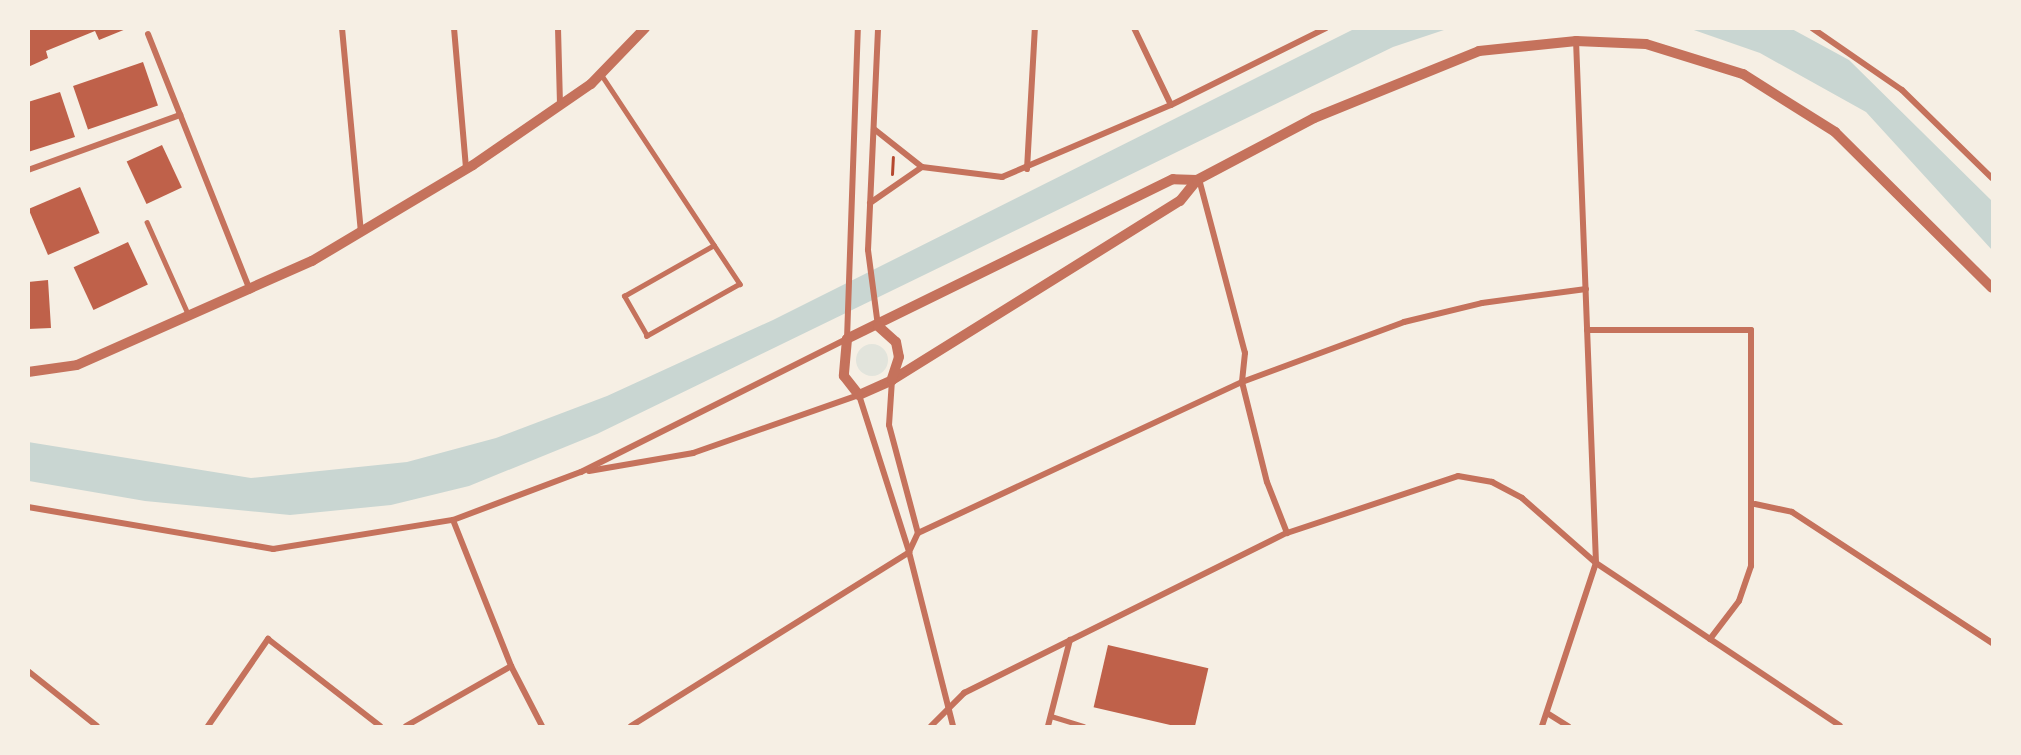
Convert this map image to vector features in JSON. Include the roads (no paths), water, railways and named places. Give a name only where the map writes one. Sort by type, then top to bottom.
[{"type":"street","points":[[342,28],[361,233]]},
{"type":"street","points":[[454,28],[466,169]]},
{"type":"street","points":[[558,28],[560,105]]},
{"type":"street","points":[[28,372],[77,365],[190,318],[361,233],[466,169],[560,105],[601,74],[645,28]]},
{"type":"street","points":[[858,28],[847,271],[848,326],[842,367],[859,395],[909,552],[946,711],[953,726]]},
{"type":"street","points":[[878,28],[869,264],[878,326],[896,342],[899,357],[892,380],[889,425],[918,534]]},
{"type":"street","points":[[1027,169],[1035,28]]},
{"type":"street","points":[[1134,28],[1171,105]]},
{"type":"street","points":[[874,129],[922,166],[974,176],[1002,177],[1027,169],[1171,105],[1326,28]]},
{"type":"street","points":[[1812,28],[1902,90],[1992,178]]},
{"type":"street","points":[[148,34],[250,290]]},
{"type":"street","points":[[1542,726],[1596,563],[1576,42]]},
{"type":"street","points":[[581,472],[693,453],[859,395],[892,380],[1180,201],[1198,180],[1314,118],[1479,51],[1576,42],[1646,44],[1743,74],[1835,132],[1992,288]]},
{"type":"street","points":[[28,170],[180,115]]},
{"type":"street","points":[[870,203],[922,166]]},
{"type":"street","points":[[28,507],[273,549],[453,520],[581,472],[1173,179],[1198,180]]},
{"type":"street","points":[[1198,180],[1245,353],[1242,382],[1267,482],[1287,533]]},
{"type":"street","points":[[631,726],[909,552],[918,534],[1242,382],[1404,322],[1482,303],[1586,289]]},
{"type":"street","points":[[1587,330],[1751,330],[1755,504],[1751,566],[1739,601],[1710,639]]},
{"type":"street","points":[[931,726],[964,693],[1287,533],[1458,476],[1473,477],[1522,498],[1596,563],[1840,726]]},
{"type":"street","points":[[1755,504],[1792,512],[1992,643]]},
{"type":"street","points":[[453,520],[511,666],[542,726]]},
{"type":"street","points":[[208,726],[268,639],[380,726]]},
{"type":"street","points":[[1048,726],[1070,640]]},
{"type":"street","points":[[406,726],[511,666]]},
{"type":"street","points":[[28,671],[97,726]]},
{"type":"street","points":[[1547,713],[1568,726]]},
{"type":"lane","points":[[601,74],[740,284],[648,336],[624,296],[714,245]]},
{"type":"lane","points":[[147,222],[190,318]]},
{"type":"lane","points":[[1051,716],[1083,726]]}]
